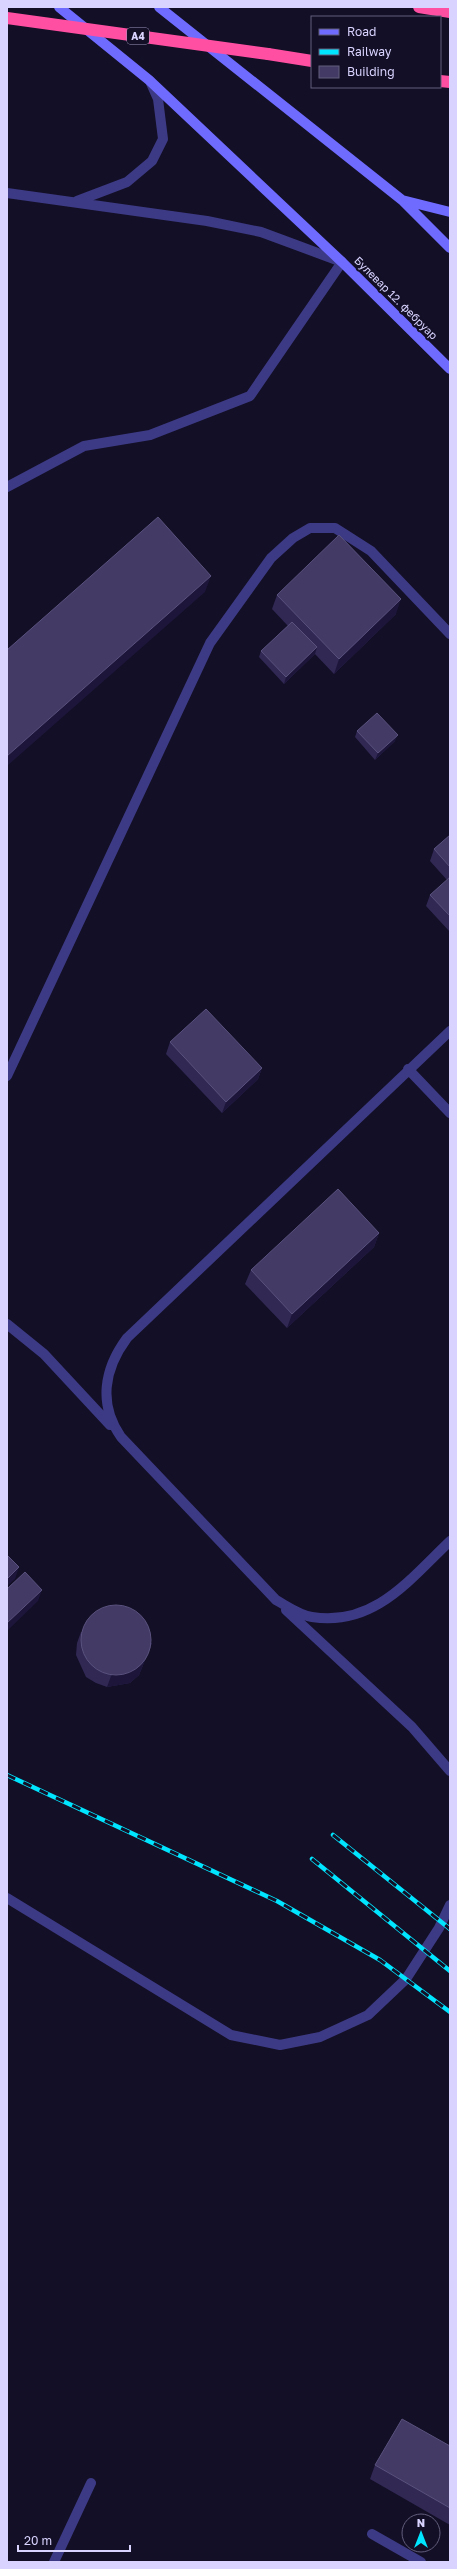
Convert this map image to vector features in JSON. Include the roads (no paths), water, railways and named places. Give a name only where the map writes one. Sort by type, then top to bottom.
[{"type":"highway","points":[[419,7],[450,12]]},
{"type":"highway","name":"A4","points":[[7,18],[311,61]]},
{"type":"main road","name":"Булевар 12. фебруар","points":[[59,7],[149,80],[342,262],[450,369]]},
{"type":"main road","points":[[159,7],[402,200],[450,248]]},
{"type":"main road","points":[[402,200],[450,212]]},
{"type":"lane","points":[[75,202],[128,182],[152,161],[164,139],[158,99],[149,80]]},
{"type":"lane","points":[[7,193],[207,221],[261,232],[342,262],[250,396],[150,435],[84,446],[7,488]]},
{"type":"lane","points":[[7,1076],[210,643],[271,558],[293,538],[310,528],[335,528],[371,551],[450,634]]},
{"type":"lane","points":[[121,1437],[108,1415],[106,1392],[111,1364],[128,1338],[408,1069],[450,1031]]},
{"type":"lane","points":[[408,1069],[450,1113]]},
{"type":"lane","points":[[7,1324],[44,1354],[276,1600],[412,1727],[450,1771]]},
{"type":"lane","points":[[276,1600],[311,1617],[338,1617],[373,1609],[389,1598],[450,1541]]},
{"type":"lane","points":[[7,1898],[231,2035],[280,2045],[320,2037],[368,2015],[406,1979],[440,1928],[450,1905]]},
{"type":"lane","points":[[54,2562],[92,2483]]},
{"type":"lane","points":[[372,2534],[421,2562]]},
{"type":"railway","points":[[7,1775],[277,1901],[380,1960],[450,2012]]},
{"type":"railway","points":[[333,1835],[450,1929]]},
{"type":"railway","points":[[312,1859],[450,1971]]}]
